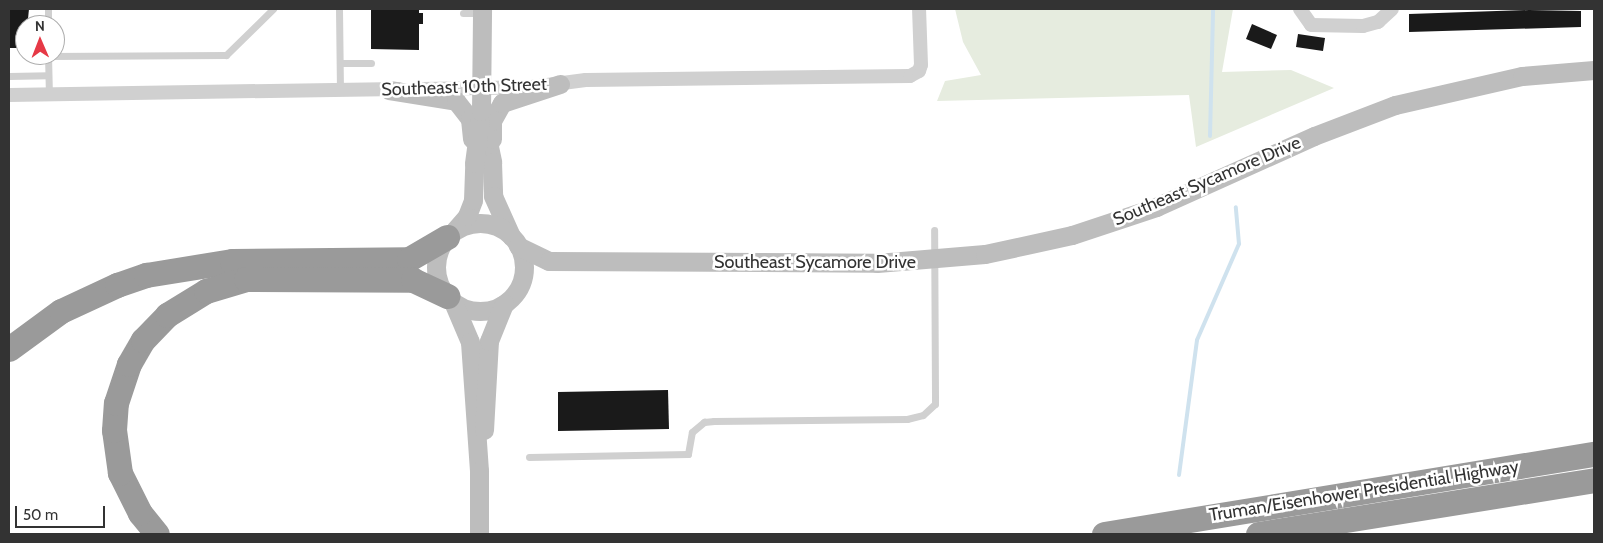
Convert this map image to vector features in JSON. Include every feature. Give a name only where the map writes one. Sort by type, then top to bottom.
[{"type":"highway","points":[[9,349],[61,311],[117,285],[146,275],[232,261],[409,259],[450,235]]},
{"type":"highway","points":[[157,534],[140,513],[124,482],[114,430],[116,403],[129,364],[142,340],[167,316],[206,291],[246,280],[414,280],[450,299]]},
{"type":"highway","points":[[1540,462],[1594,448]]},
{"type":"highway","name":"Truman/Eisenhower Presidential Highway","points":[[1104,534],[1594,454]]},
{"type":"highway","name":"Truman/Eisenhower Presidential Highway","points":[[1258,534],[1594,480]]},
{"type":"street","name":"Southeast 10th Street","points":[[9,95],[389,90],[482,88],[560,84],[586,80],[910,76],[919,71],[919,9]]},
{"type":"street","points":[[1300,9],[1310,25],[1363,26],[1378,22],[1392,9]]},
{"type":"street","points":[[482,11],[481,111],[483,163]]},
{"type":"street","name":"Southeast Sycamore Drive","points":[[515,241],[549,261],[877,264],[934,260],[1029,246],[1114,222],[1194,191],[1314,136],[1404,102],[1514,78],[1594,70]]},
{"type":"street","points":[[479,534],[479,471],[470,342],[450,299],[437,278],[436,267],[441,246],[471,208],[492,121],[497,109],[510,99],[560,84]]},
{"type":"street","points":[[389,90],[448,98],[461,106],[472,126],[493,196],[515,241],[524,273],[517,291],[504,304],[490,310],[474,311],[450,299]]},
{"type":"street","points":[[450,235],[467,225],[483,223],[499,227],[515,241]]},
{"type":"street","points":[[479,471],[485,424],[489,341],[504,304]]},
{"type":"lane","points":[[65,55],[226,55],[273,9]]},
{"type":"lane","points":[[339,9],[340,90]]},
{"type":"lane","points":[[463,13],[482,11]]},
{"type":"lane","points":[[340,63],[371,63]]},
{"type":"lane","points":[[48,65],[48,95]]},
{"type":"lane","points":[[9,76],[48,75]]},
{"type":"lane","points":[[529,456],[688,454],[692,432],[704,422],[907,419],[923,415],[935,404],[934,230]]},
{"type":"shaded area","points":[[955,9],[1233,9],[1222,72],[1291,70],[1334,88],[1196,147],[1189,95],[937,101],[945,81],[981,75],[963,42]]},
{"type":"building","points":[[9,9],[29,9],[28,15],[15,15],[15,48],[9,48]]},
{"type":"building","points":[[371,9],[419,9],[419,13],[423,13],[423,24],[419,24],[419,50],[371,49]]},
{"type":"building","points":[[1529,10],[1581,11],[1581,27],[1409,32],[1409,14]]},
{"type":"building","points":[[1252,24],[1277,35],[1271,49],[1246,39]]},
{"type":"building","points":[[1298,34],[1325,38],[1323,51],[1296,47]]},
{"type":"building","points":[[668,390],[669,429],[558,431],[558,392]]},
{"type":"waterway","points":[[1210,136],[1213,9]]},
{"type":"waterway","points":[[1179,475],[1197,340],[1239,244],[1236,207]]}]
